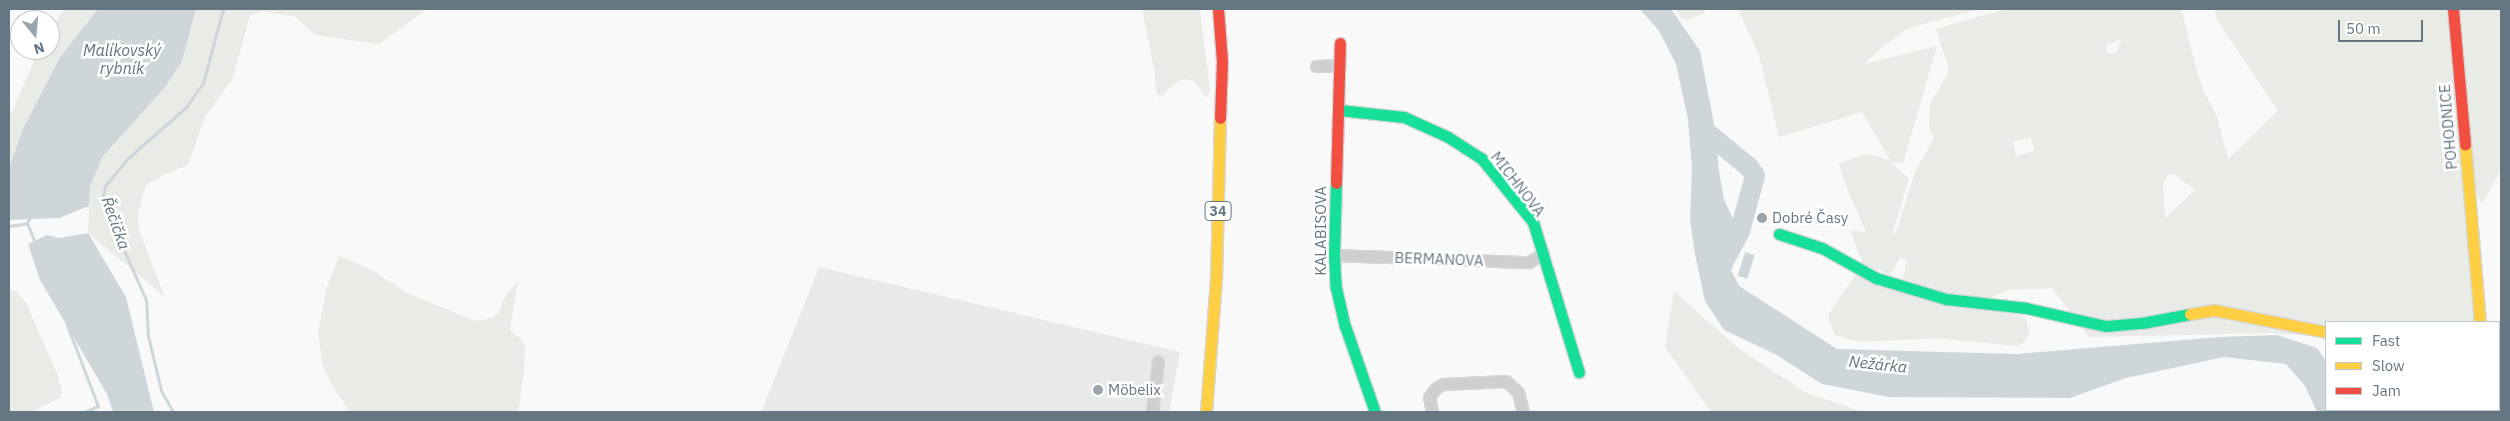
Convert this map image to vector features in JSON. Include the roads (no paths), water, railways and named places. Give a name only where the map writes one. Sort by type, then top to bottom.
[{"type":"street","name":"34","points":[[1206,412],[1216,269],[1222,61],[1218,9]]},
{"type":"street","name":"POHODNICE","points":[[2453,9],[2480,321]]},
{"type":"street","name":"KALABISOVA","points":[[1340,43],[1334,256],[1336,288],[1345,326],[1375,412]]},
{"type":"street","points":[[1316,66],[1340,65]]},
{"type":"street","name":"MICHNOVA","points":[[1339,110],[1404,118],[1448,137],[1482,159],[1533,222],[1579,372]]},
{"type":"street","points":[[1779,234],[1822,248],[1876,278],[1946,299],[2026,308],[2106,326],[2142,323],[2214,310],[2325,332]]},
{"type":"street","name":"BERMANOVA","points":[[1334,256],[1529,262],[1543,253]]},
{"type":"street","points":[[1152,412],[1158,361]]},
{"type":"street","points":[[1432,412],[1429,397],[1436,388],[1443,384],[1506,381],[1518,392],[1523,412]]},
{"type":"water","name":"Malíkovský rybník","points":[[98,9],[196,9],[182,61],[166,86],[103,156],[90,187],[89,206],[59,218],[9,220],[9,168],[22,131],[60,57]]},
{"type":"water","name":"Nežárka","points":[[1640,9],[1671,9],[1700,51],[1715,129],[1724,200],[1744,241],[1731,270],[1739,286],[1837,349],[2016,354],[2220,337],[2277,335],[2317,348],[2325,360],[2325,411],[2349,412],[2317,412],[2305,386],[2286,364],[2224,357],[2126,378],[2070,398],[1889,397],[1822,384],[1775,354],[1724,330],[1705,301],[1690,219],[1692,168],[1688,119],[1676,64],[1659,31]]},
{"type":"water","points":[[88,233],[126,297],[154,412],[113,412],[107,394],[40,280],[28,244],[47,235],[59,238]]},
{"type":"water","points":[[1745,252],[1755,255],[1747,279],[1738,276]]},
{"type":"waterway","name":"Řečička","points":[[173,412],[161,390],[148,336],[146,300],[108,214],[103,196],[105,186],[127,159],[186,107],[203,83],[223,9]]},
{"type":"waterway","points":[[1699,126],[1750,168],[1755,176],[1740,231],[1727,255]]},
{"type":"waterway","points":[[30,216],[27,223],[36,245]]},
{"type":"waterway","points":[[9,226],[27,223]]},
{"type":"waterway","points":[[67,325],[98,406],[84,412]]},
{"type":"place","name":"Dobré Časy","points":[[1762,218]]},
{"type":"place","name":"Möbelix","points":[[1098,390]]}]
